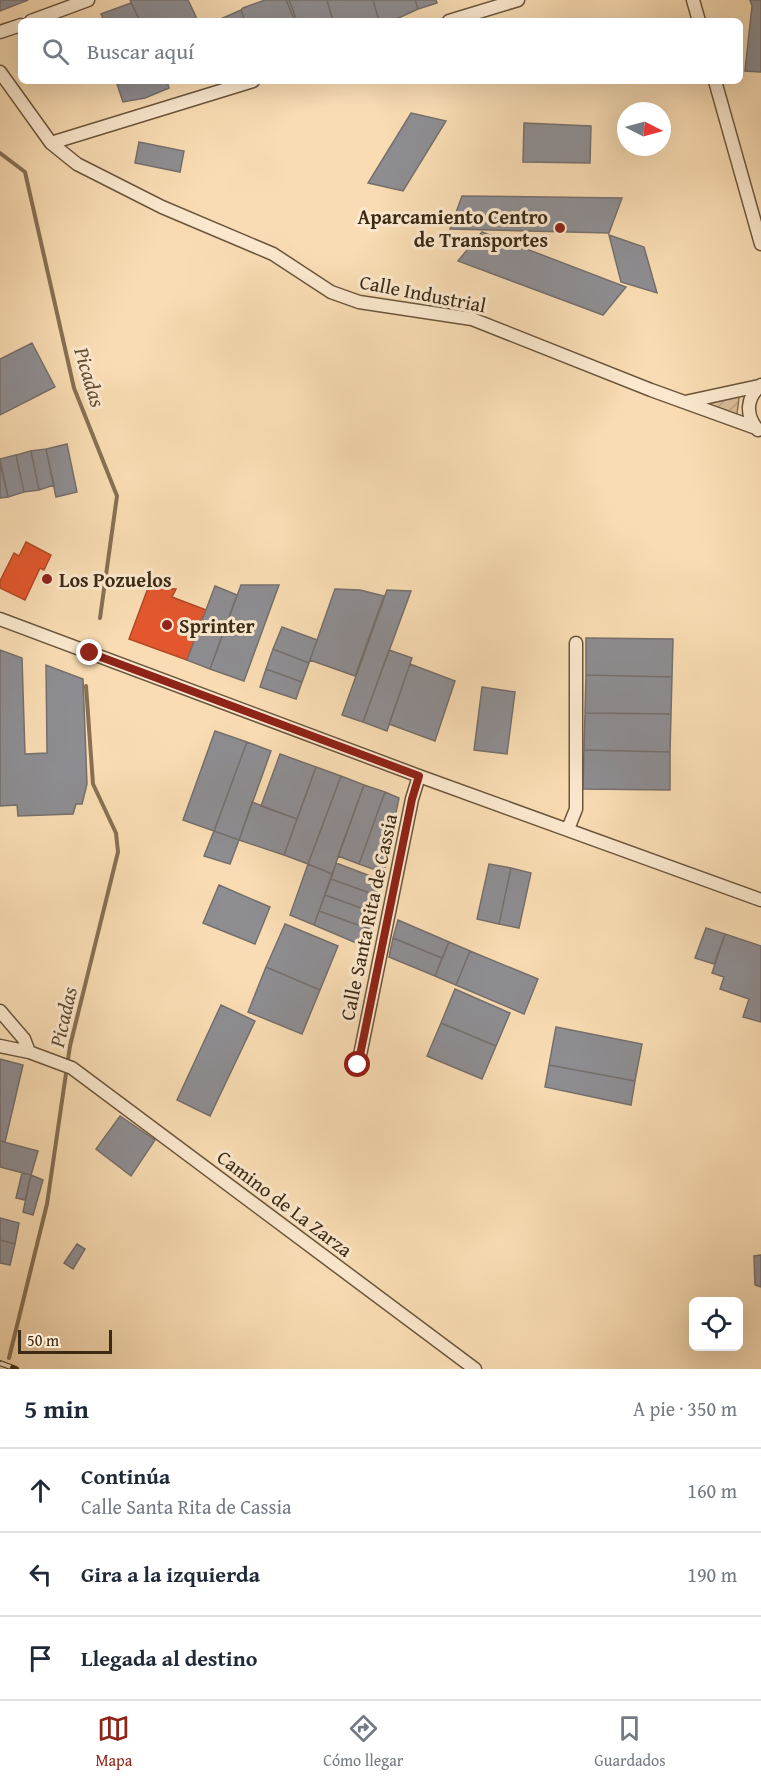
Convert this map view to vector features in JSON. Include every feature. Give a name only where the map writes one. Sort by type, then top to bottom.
[{"type":"street","points":[[39,18],[88,0]]},
{"type":"street","points":[[459,18],[518,0]]},
{"type":"street","points":[[693,0],[698,18]]},
{"type":"street","points":[[0,32],[18,26]]},
{"type":"street","name":"Calle Industrial","points":[[0,72],[51,143],[76,164],[162,207],[273,254],[331,292],[359,302],[472,319],[758,430]]},
{"type":"street","points":[[51,143],[243,84]]},
{"type":"street","points":[[716,84],[761,244]]},
{"type":"street","points":[[685,402],[760,386]]},
{"type":"street","points":[[758,430],[750,421],[748,411],[753,393],[760,386]]},
{"type":"street","points":[[0,619],[419,776],[761,900]]},
{"type":"street","points":[[568,829],[576,808],[576,643]]},
{"type":"street","name":"Calle Santa Rita de Cassia","points":[[358,1065],[412,799],[419,776]]},
{"type":"street","points":[[0,1011],[24,1039],[29,1052]]},
{"type":"street","name":"Camino de La Zarza","points":[[0,1046],[29,1052],[72,1068],[474,1369]]},
{"type":"shaded area","points":[[737,394],[739,398],[737,414],[734,417],[710,405],[711,400]]},
{"type":"building: Comercios","points":[[26,542],[51,555],[44,570],[40,568],[25,600],[0,588],[0,581],[14,553],[19,556]]},
{"type":"building: Comercios","name":"Sprinter","points":[[148,588],[176,589],[172,597],[206,610],[187,660],[129,639]]},
{"type":"building: Industria","points":[[0,0],[28,0],[0,11]]},
{"type":"building: Industria","points":[[130,0],[188,0],[197,18],[139,18]]},
{"type":"building: Industria","points":[[265,0],[289,0],[296,18],[244,18],[241,10]]},
{"type":"building: Industria","points":[[286,0],[327,0],[332,18],[294,18]]},
{"type":"building: Industria","points":[[327,0],[373,0],[378,18],[332,18]]},
{"type":"building: Industria","points":[[373,0],[415,0],[418,9],[398,18],[378,18]]},
{"type":"building: Industria","points":[[415,0],[436,0],[437,3],[418,9]]},
{"type":"building: Industria","points":[[750,0],[761,0],[761,72],[745,71],[752,6]]},
{"type":"building: Industria","points":[[131,3],[138,18],[103,18],[101,14]]},
{"type":"building: Industria","points":[[241,10],[244,18],[223,18]]},
{"type":"building: Industria","points":[[117,84],[168,84],[169,88],[145,98],[123,102]]},
{"type":"building: Industria","points":[[411,113],[446,121],[403,191],[368,183]]},
{"type":"building: Industria","points":[[524,123],[591,126],[590,163],[523,162]]},
{"type":"building: Industria","points":[[139,142],[184,151],[180,172],[135,163]]},
{"type":"building: Industria","points":[[462,196],[622,198],[609,233],[450,229]]},
{"type":"building: Industria","points":[[482,232],[626,287],[603,315],[458,261]]},
{"type":"building: Industria","points":[[609,235],[644,247],[657,293],[621,282]]},
{"type":"building: Industria","points":[[32,343],[55,387],[0,415],[0,359]]},
{"type":"building: Industria","points":[[67,444],[77,492],[56,497],[46,449]]},
{"type":"building: Industria","points":[[46,449],[54,485],[39,490],[31,451]]},
{"type":"building: Industria","points":[[31,451],[39,490],[24,492],[16,455]]},
{"type":"building: Industria","points":[[16,455],[24,492],[8,497],[0,459]]},
{"type":"building: Industria","points":[[0,463],[8,497],[0,498]]},
{"type":"building: Industria","points":[[241,585],[279,585],[244,681],[210,669]]},
{"type":"building: Industria","points":[[215,586],[237,595],[210,669],[187,660]]},
{"type":"building: Industria","points":[[335,589],[360,590],[384,596],[355,676],[310,660]]},
{"type":"building: Industria","points":[[387,590],[411,591],[363,722],[342,715]]},
{"type":"building: Industria","points":[[282,627],[317,640],[309,663],[273,649]]},
{"type":"building: Industria","points":[[586,638],[673,639],[672,677],[586,675]]},
{"type":"building: Industria","points":[[273,649],[309,663],[302,682],[266,669]]},
{"type":"building: Industria","points":[[0,650],[22,658],[25,754],[47,753],[46,665],[83,679],[87,784],[82,804],[76,804],[73,814],[18,816],[17,805],[0,806]]},
{"type":"building: Industria","points":[[389,650],[412,658],[387,731],[363,722]]},
{"type":"building: Industria","points":[[410,664],[455,681],[435,741],[389,724]]},
{"type":"building: Industria","points":[[266,669],[302,682],[296,699],[260,687]]},
{"type":"building: Industria","points":[[586,675],[672,677],[671,714],[585,713]]},
{"type":"building: Industria","points":[[482,687],[515,692],[507,754],[474,750]]},
{"type":"building: Industria","points":[[585,713],[671,714],[670,752],[584,750]]},
{"type":"building: Industria","points":[[215,731],[247,742],[214,831],[183,820]]},
{"type":"building: Industria","points":[[247,742],[271,751],[239,840],[214,831]]},
{"type":"building: Industria","points":[[584,750],[670,752],[670,790],[583,789]]},
{"type":"building: Industria","points":[[280,754],[316,767],[297,819],[261,806]]},
{"type":"building: Industria","points":[[316,767],[341,776],[308,864],[284,855]]},
{"type":"building: Industria","points":[[341,776],[364,785],[332,874],[308,864]]},
{"type":"building: Industria","points":[[364,785],[385,792],[359,864],[338,856]]},
{"type":"building: Industria","points":[[385,792],[399,798],[384,873],[359,864]]},
{"type":"building: Industria","points":[[252,802],[297,819],[284,855],[239,840]]},
{"type":"building: Industria","points":[[214,831],[239,840],[230,864],[204,856]]},
{"type":"building: Industria","points":[[336,863],[381,880],[378,896],[331,879]]},
{"type":"building: Industria","points":[[308,864],[332,874],[314,925],[290,915]]},
{"type":"building: Industria","points":[[489,864],[511,868],[499,924],[477,919]]},
{"type":"building: Industria","points":[[511,868],[531,873],[519,928],[499,924]]},
{"type":"building: Industria","points":[[331,879],[378,896],[375,913],[325,895]]},
{"type":"building: Industria","points":[[219,885],[270,907],[255,944],[203,923]]},
{"type":"building: Industria","points":[[325,895],[375,913],[372,930],[319,911]]},
{"type":"building: Industria","points":[[319,911],[372,930],[368,948],[314,925]]},
{"type":"building: Industria","points":[[398,920],[449,942],[442,958],[393,938]]},
{"type":"building: Industria","points":[[285,924],[338,946],[320,990],[266,967]]},
{"type":"building: Industria","points":[[706,928],[725,934],[714,964],[695,958]]},
{"type":"building: Industria","points":[[725,934],[761,946],[761,1022],[743,1017],[749,999],[720,989],[724,977],[712,973]]},
{"type":"building: Industria","points":[[393,938],[442,958],[435,976],[389,957]]},
{"type":"building: Industria","points":[[449,942],[470,951],[456,985],[435,976]]},
{"type":"building: Industria","points":[[470,951],[538,979],[524,1014],[456,985]]},
{"type":"building: Industria","points":[[266,967],[320,990],[302,1034],[248,1012]]},
{"type":"building: Industria","points":[[455,989],[510,1013],[496,1046],[441,1023]]},
{"type":"building: Industria","points":[[221,1005],[255,1021],[210,1116],[177,1100]]},
{"type":"building: Industria","points":[[441,1023],[496,1046],[482,1079],[427,1056]]},
{"type":"building: Industria","points":[[556,1027],[642,1044],[635,1081],[549,1065]]},
{"type":"building: Industria","points":[[0,1059],[23,1065],[5,1142],[0,1141]]},
{"type":"building: Industria","points":[[549,1065],[635,1081],[631,1105],[545,1087]]},
{"type":"building: Industria","points":[[120,1116],[155,1140],[131,1176],[96,1149]]},
{"type":"building: Industria","points":[[0,1141],[38,1151],[31,1175],[0,1167]]},
{"type":"building: Industria","points":[[22,1173],[31,1175],[25,1200],[16,1198]]},
{"type":"building: Industria","points":[[31,1175],[43,1180],[33,1215],[23,1212]]},
{"type":"building: Industria","points":[[0,1218],[19,1223],[15,1244],[0,1240]]},
{"type":"building: Industria","points":[[0,1240],[15,1244],[10,1265],[0,1263]]},
{"type":"building: Industria","points":[[77,1244],[85,1249],[73,1269],[64,1263]]},
{"type":"building: Industria","points":[[761,1255],[761,1287],[755,1285],[754,1256]]},
{"type":"waterway","name":"Picadas","points":[[0,153],[25,172],[74,388],[117,496],[100,618]]},
{"type":"waterway","name":"Picadas","points":[[9,1358],[47,1204],[70,1046],[118,852],[116,833],[93,784],[86,686]]},
{"type":"railway","points":[[0,1363],[16,1369]]},
{"type":"place","name":"Aparcamiento Centro de Transportes","points":[[560,228]]},
{"type":"place","name":"Los Pozuelos","points":[[47,579]]},
{"type":"place","name":"Sprinter","points":[[167,625]]},
{"type":"route","points":[[90,653],[419,776],[412,799],[358,1065]]}]
